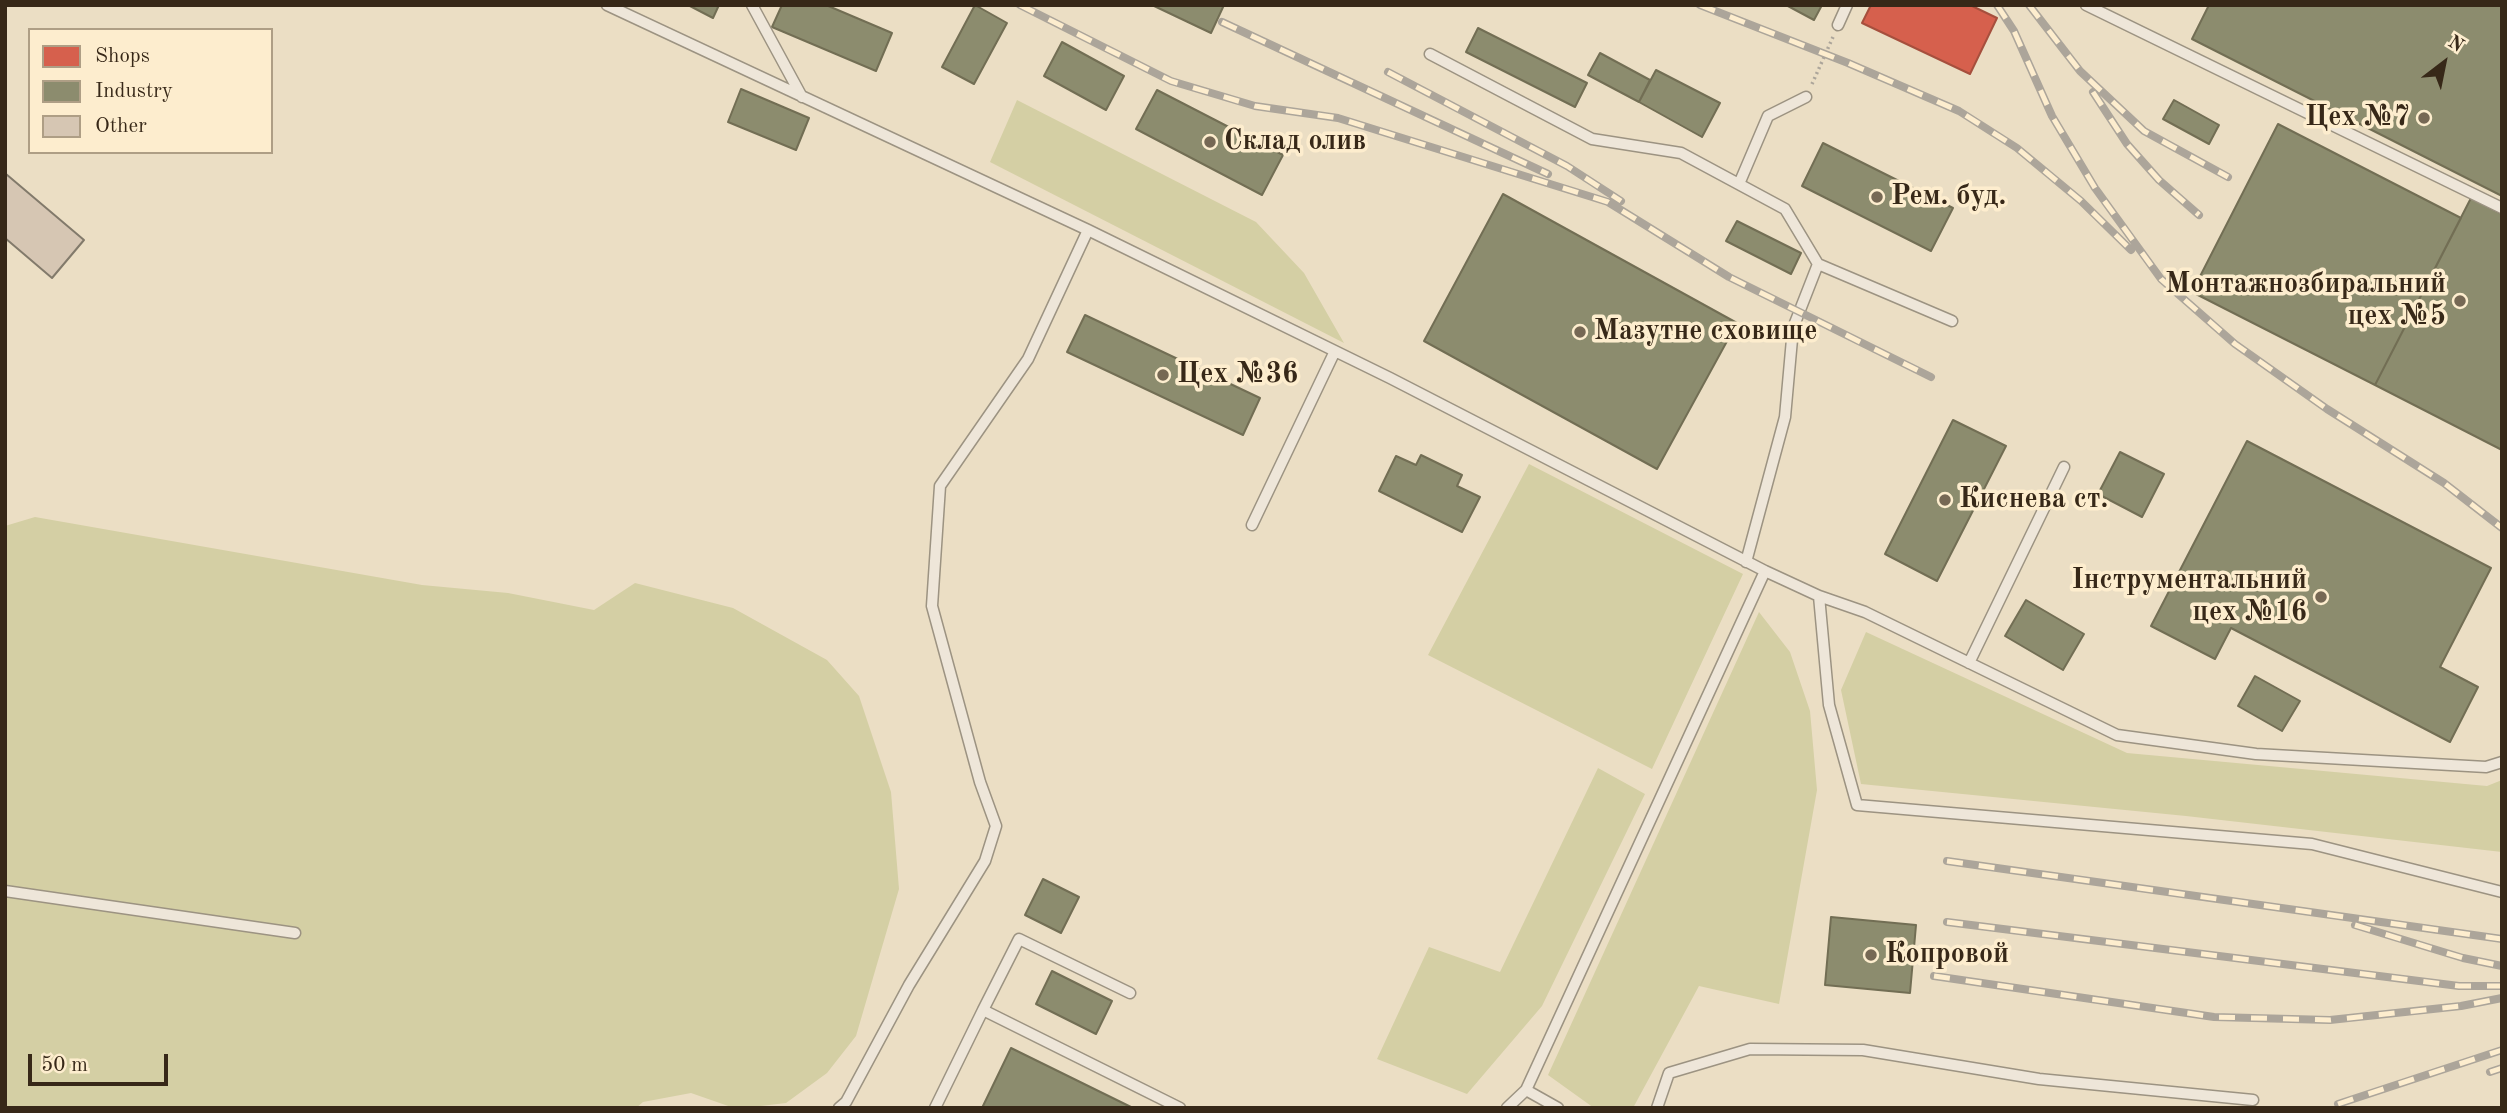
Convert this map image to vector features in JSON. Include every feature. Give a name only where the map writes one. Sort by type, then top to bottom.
[{"type":"lane","points":[[607,5],[1088,230],[1335,351],[1746,562],[1819,596],[1865,612],[2117,735],[2256,754],[2486,767],[2502,762]]},
{"type":"lane","points":[[752,5],[802,97]]},
{"type":"lane","points":[[1838,26],[1847,5]]},
{"type":"lane","points":[[2086,5],[2502,208]]},
{"type":"lane","points":[[1430,54],[1592,139],[1681,153],[1785,209],[1818,264],[1952,321]]},
{"type":"lane","points":[[1739,184],[1768,116],[1806,97]]},
{"type":"lane","points":[[839,1108],[846,1102],[909,985],[985,861],[996,826],[980,782],[932,606],[940,486],[1028,359],[1088,230]]},
{"type":"lane","points":[[1746,562],[1785,417],[1793,328],[1818,264]]},
{"type":"lane","points":[[1251,525],[1335,351]]},
{"type":"lane","points":[[1969,663],[2064,467]]},
{"type":"lane","points":[[1507,1108],[1527,1090],[1765,571]]},
{"type":"lane","points":[[1819,596],[1829,705],[1857,805],[2312,844],[2502,892]]},
{"type":"lane","points":[[5,891],[295,933]]},
{"type":"lane","points":[[935,1108],[1019,939],[1130,993]]},
{"type":"lane","points":[[983,1010],[1180,1108]]},
{"type":"lane","points":[[1657,1108],[1669,1073],[1750,1049],[1863,1050],[2039,1079],[2253,1100]]},
{"type":"lane","points":[[1527,1090],[1558,1108]]},
{"type":"path","points":[[1806,97],[1838,26]]},
{"type":"shaded area","points":[[1017,100],[1256,222],[1304,273],[1344,343],[990,162]]},
{"type":"shaded area","points":[[1529,464],[1743,574],[1652,769],[1428,655]]},
{"type":"shaded area","points":[[35,517],[422,585],[508,593],[594,610],[635,583],[733,608],[827,660],[859,696],[891,792],[899,889],[856,1036],[827,1073],[786,1103],[744,1108],[734,1108],[691,1093],[643,1102],[636,1108],[5,1108],[5,526]]},
{"type":"shaded area","points":[[1759,612],[1790,652],[1810,711],[1817,790],[1779,1004],[1699,986],[1633,1108],[1594,1108],[1548,1075]]},
{"type":"shaded area","points":[[1866,632],[2127,753],[2487,786],[2502,780],[2502,852],[2186,816],[1861,784],[1841,690]]},
{"type":"shaded area","points":[[1598,768],[1645,794],[1542,1006],[1467,1094],[1377,1059],[1429,947],[1500,972]]},
{"type":"building: Shops","points":[[1871,5],[1970,5],[1997,18],[1970,74],[1862,23]]},
{"type":"building: Industry","points":[[688,5],[719,5],[713,18]]},
{"type":"building: Industry","points":[[782,5],[826,5],[892,33],[876,71],[772,27]]},
{"type":"building: Industry","points":[[975,5],[1007,23],[974,84],[942,67]]},
{"type":"building: Industry","points":[[1152,5],[1224,5],[1211,33]]},
{"type":"building: Industry","points":[[1786,5],[1822,5],[1814,20]]},
{"type":"building: Industry","name":"Цех №7","points":[[2209,5],[2502,5],[2502,196],[2192,39]]},
{"type":"building: Industry","points":[[1478,28],[1587,83],[1575,107],[1466,52]]},
{"type":"building: Industry","points":[[1062,42],[1124,76],[1106,110],[1044,76]]},
{"type":"building: Industry","points":[[1600,53],[1650,80],[1639,102],[1588,75]]},
{"type":"building: Industry","points":[[1656,70],[1720,103],[1702,137],[1639,102]]},
{"type":"building: Industry","points":[[741,89],[809,118],[796,150],[728,122]]},
{"type":"building: Industry","name":"Склад олив","points":[[1157,90],[1283,155],[1262,195],[1136,129]]},
{"type":"building: Industry","points":[[2174,100],[2219,125],[2209,144],[2163,119]]},
{"type":"building: Industry","points":[[2278,124],[2461,218],[2375,385],[2192,292]]},
{"type":"building: Industry","name":"Рем. буд.","points":[[1823,143],[1953,208],[1931,251],[1802,186]]},
{"type":"building: Industry","name":"Мазутне сховище","points":[[1503,194],[1737,323],[1657,469],[1424,341]]},
{"type":"building: Industry","name":"Монтажнозбиральний цех №5","points":[[2471,198],[2502,214],[2502,450],[2375,385]]},
{"type":"building: Industry","points":[[1737,221],[1801,253],[1791,274],[1726,241]]},
{"type":"building: Industry","name":"Цех №36","points":[[1085,315],[1260,398],[1243,435],[1067,352]]},
{"type":"building: Industry","name":"Киснева ст.","points":[[1953,420],[2006,446],[1937,581],[1885,554]]},
{"type":"building: Industry","name":"Інструментальний цех №16","points":[[2247,441],[2491,568],[2440,667],[2478,687],[2450,742],[2231,628],[2215,659],[2151,626]]},
{"type":"building: Industry","points":[[2120,452],[2164,474],[2142,517],[2098,494]]},
{"type":"building: Industry","points":[[1421,455],[1462,475],[1457,486],[1480,497],[1462,532],[1379,491],[1396,456],[1416,465]]},
{"type":"building: Industry","points":[[2026,600],[2084,634],[2063,670],[2005,636]]},
{"type":"building: Industry","points":[[2255,676],[2300,701],[2282,731],[2238,706]]},
{"type":"building: Industry","points":[[1043,879],[1079,897],[1061,933],[1025,915]]},
{"type":"building: Industry","name":"Копровой","points":[[1831,917],[1916,925],[1910,993],[1825,985]]},
{"type":"building: Industry","points":[[1052,971],[1112,1001],[1096,1034],[1036,1004]]},
{"type":"building: Industry","points":[[1011,1048],[1133,1108],[982,1108]]},
{"type":"building: Other","points":[[6,174],[84,240],[52,278],[5,238]]},
{"type":"railway","points":[[1020,5],[1171,81],[1255,106],[1338,118],[1608,202],[1729,277],[1931,377]]},
{"type":"railway","points":[[1700,5],[1848,63],[1959,111],[2017,148],[2081,201],[2131,250]]},
{"type":"railway","points":[[1997,5],[2014,31],[2052,116],[2095,188],[2161,279],[2235,344],[2327,409],[2444,483],[2502,528]]},
{"type":"railway","points":[[2029,5],[2080,71],[2144,131],[2228,177]]},
{"type":"railway","points":[[1222,22],[1548,174]]},
{"type":"railway","points":[[1388,72],[1567,166],[1621,201]]},
{"type":"railway","points":[[2093,92],[2127,144],[2159,180],[2199,215]]},
{"type":"railway","points":[[1947,861],[2502,939]]},
{"type":"railway","points":[[1947,922],[2459,986],[2502,986]]},
{"type":"railway","points":[[2355,925],[2463,958],[2502,966]]},
{"type":"railway","points":[[1934,976],[2214,1017],[2330,1020],[2461,1006],[2502,998]]},
{"type":"railway","points":[[2338,1104],[2502,1050]]},
{"type":"railway","points":[[2490,1072],[2502,1068]]},
{"type":"place","name":"Цех №7","points":[[2424,118]]},
{"type":"place","name":"Склад олив","points":[[1210,142]]},
{"type":"place","name":"Рем. буд.","points":[[1877,197]]},
{"type":"place","name":"Монтажнозбиральний цех №5","points":[[2460,301]]},
{"type":"place","name":"Мазутне сховище","points":[[1580,332]]},
{"type":"place","name":"Цех №36","points":[[1163,375]]},
{"type":"place","name":"Киснева ст.","points":[[1945,500]]},
{"type":"place","name":"Інструментальний цех №16","points":[[2321,597]]},
{"type":"place","name":"Копровой","points":[[1871,955]]}]
